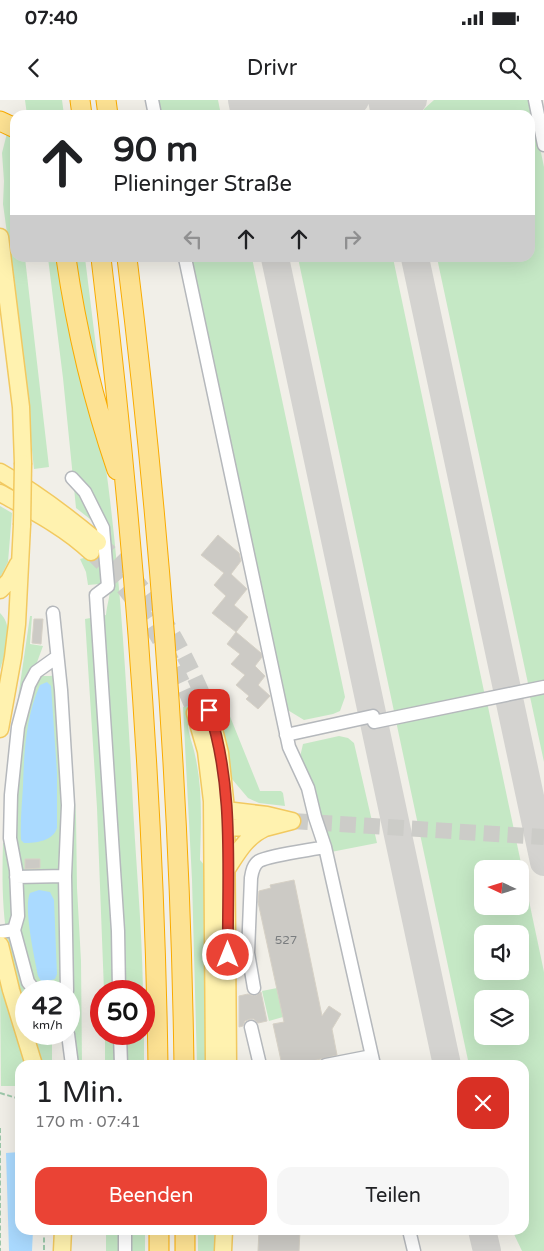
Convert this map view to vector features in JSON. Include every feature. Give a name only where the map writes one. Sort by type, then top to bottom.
[{"type":"highway","points":[[67,262],[76,317],[88,366],[107,440],[128,502]]},
{"type":"highway","points":[[101,262],[128,502],[139,633],[149,796],[158,1060]]},
{"type":"highway","points":[[127,262],[150,462],[164,624],[178,857],[184,1060]]},
{"type":"highway","points":[[159,1235],[159,1251]]},
{"type":"highway","points":[[185,1235],[185,1251]]},
{"type":"main road","points":[[0,237],[21,407],[22,464],[19,603],[13,657],[0,729]]},
{"type":"main road","points":[[0,472],[34,492],[66,515],[95,547],[74,538],[0,493]]},
{"type":"main road","points":[[0,590],[10,578],[21,557]]},
{"type":"main road","points":[[0,601],[19,603]]},
{"type":"main road","points":[[202,711],[220,753],[214,1060]]},
{"type":"main road","points":[[220,809],[267,815],[292,821],[265,828],[253,834],[246,840],[228,869]]},
{"type":"main road","points":[[220,827],[265,828]]},
{"type":"main road","points":[[220,827],[228,869],[228,1060]]},
{"type":"main road","points":[[0,945],[11,990],[32,1060]]},
{"type":"main road","points":[[62,1251],[63,1235]]},
{"type":"main road","points":[[220,1235],[222,1251]]},
{"type":"main road","points":[[222,1251],[224,1235]]},
{"type":"lane","points":[[535,100],[544,145]]},
{"type":"lane","points":[[186,262],[288,747],[308,788],[325,847],[373,1060]]},
{"type":"lane","points":[[72,478],[85,492],[103,526],[105,536],[108,586],[96,595],[118,931],[119,980]]},
{"type":"lane","points":[[53,613],[68,818],[65,876],[67,980]]},
{"type":"lane","points":[[27,980],[14,930],[18,916],[16,877],[10,844],[10,820],[14,758],[21,712],[33,676],[57,658]]},
{"type":"lane","points":[[286,736],[544,687]]},
{"type":"lane","points":[[254,988],[248,953],[250,878],[254,867],[259,861],[325,847]]},
{"type":"lane","points":[[16,877],[65,876]]},
{"type":"lane","points":[[0,932],[14,930]]},
{"type":"lane","points":[[251,1027],[259,1060]]},
{"type":"lane","points":[[69,1045],[71,1060]]},
{"type":"lane","points":[[120,1045],[121,1060]]},
{"type":"lane","points":[[125,1251],[126,1235]]},
{"type":"lane","points":[[410,1235],[414,1251]]},
{"type":"path","points":[[0,1093],[15,1097]]},
{"type":"path","points":[[0,1128],[0,1251]]},
{"type":"path","points":[[44,1235],[44,1251]]},
{"type":"green space","points":[[25,100],[62,100],[63,110],[26,110]]},
{"type":"green space","points":[[156,100],[218,100],[220,110],[159,110]]},
{"type":"green space","points":[[434,100],[530,100],[532,110],[424,110]]},
{"type":"green space","points":[[535,124],[544,167],[544,685],[529,688],[438,262],[535,262]]},
{"type":"green space","points":[[7,133],[10,134],[10,255],[3,204],[2,153]]},
{"type":"green space","points":[[11,262],[25,262],[49,467],[34,469]]},
{"type":"green space","points":[[48,262],[61,262],[105,461],[115,542],[122,624],[143,980],[104,980],[97,808],[85,619],[106,615],[110,583],[88,585],[86,572],[80,559],[91,556],[101,545],[95,523],[76,508],[63,378]]},
{"type":"green space","points":[[71,262],[85,262],[99,371],[94,373]]},
{"type":"green space","points":[[191,262],[253,262],[345,697],[340,711],[304,720],[286,709]]},
{"type":"green space","points":[[299,262],[394,262],[485,696],[395,716]]},
{"type":"green space","points":[[0,506],[12,513],[8,562],[0,578]]},
{"type":"green space","points":[[0,613],[7,625],[8,640],[0,670]]},
{"type":"green space","points":[[30,616],[32,616],[30,644],[43,646],[36,665],[42,676],[65,673],[76,816],[82,1060],[75,1060],[73,1045],[80,1045],[80,980],[17,980],[8,944],[3,893],[3,843],[14,841],[17,705]]},
{"type":"green space","points":[[544,688],[544,762],[529,692]]},
{"type":"green space","points":[[223,699],[260,791],[281,791],[285,806],[259,803],[248,798],[232,779],[191,714],[188,728],[198,768],[200,794],[200,860],[206,867],[209,1060],[197,1060],[192,880],[183,707]]},
{"type":"green space","points":[[487,702],[520,860],[474,860],[474,915],[529,915],[529,901],[544,972],[544,1251],[522,1251],[514,1235],[529,1235],[529,1060],[468,1060],[396,721]]},
{"type":"green space","points":[[339,736],[348,738],[354,743],[377,843],[331,852],[300,757],[303,744]]},
{"type":"green space","points":[[0,983],[15,1029],[15,1045],[20,1045],[25,1060],[15,1060],[15,1086],[1,1086]]},
{"type":"green space","points":[[277,988],[283,1017],[269,1021],[262,991]]},
{"type":"green space","points":[[34,1045],[52,1045],[52,1060],[39,1060]]},
{"type":"green space","points":[[105,1045],[144,1045],[144,1060],[105,1060]]},
{"type":"green space","points":[[106,1235],[145,1235],[145,1251],[106,1251]]},
{"type":"green space","points":[[198,1235],[214,1235],[215,1251],[198,1251]]},
{"type":"water","points":[[47,682],[51,686],[57,773],[57,828],[52,836],[48,838],[39,842],[24,843],[21,840],[21,826],[27,734],[35,697],[40,685]]},
{"type":"water","points":[[39,890],[50,892],[54,900],[57,974],[55,979],[52,980],[40,980],[38,976],[30,934],[28,900],[30,893]]},
{"type":"water","points":[[15,1152],[15,1235],[33,1235],[32,1251],[9,1251],[6,1153]]},
{"type":"building","points":[[218,535],[239,553],[241,561],[231,574],[247,589],[234,605],[248,617],[236,632],[212,613],[226,596],[214,585],[224,573],[201,555]]},
{"type":"building","points":[[34,619],[43,619],[41,644],[32,643]]},
{"type":"building","points":[[236,632],[261,653],[262,657],[255,666],[265,676],[258,685],[270,696],[258,709],[246,699],[249,696],[236,685],[245,675],[231,664],[240,654],[227,644]]},
{"type":"building","points":[[25,859],[40,859],[40,868],[25,869]]},
{"type":"building","points":[[294,880],[322,1016],[329,1006],[341,1014],[332,1029],[337,1055],[316,1060],[281,1060],[273,1024],[284,1022],[258,902],[259,891],[271,888],[270,885]]},
{"type":"building","points":[[261,992],[267,1021],[258,1023],[254,1019],[250,1019],[245,1021],[243,1026],[239,1027],[239,996],[248,994],[255,996]]},
{"type":"building","points":[[259,1235],[300,1235],[299,1251],[258,1251]]},
{"type":"taxiway","points":[[242,100],[244,110]]},
{"type":"taxiway","points":[[262,100],[287,110]]},
{"type":"taxiway","points":[[316,110],[355,100]]},
{"type":"taxiway","points":[[382,100],[384,110]]},
{"type":"taxiway","points":[[405,110],[413,100]]},
{"type":"taxiway","points":[[276,262],[446,1060]]},
{"type":"taxiway","points":[[416,262],[544,862]]},
{"type":"taxiway","points":[[483,1235],[487,1251]]},
{"type":"tunnel","points":[[98,542],[134,578],[163,619],[188,663],[209,710]]},
{"type":"tunnel","points":[[91,552],[124,588],[152,626],[186,690],[195,713]]},
{"type":"tunnel","points":[[292,821],[544,837]]},
{"type":"route","points":[[209,710],[218,743],[226,793],[228,955]]}]
